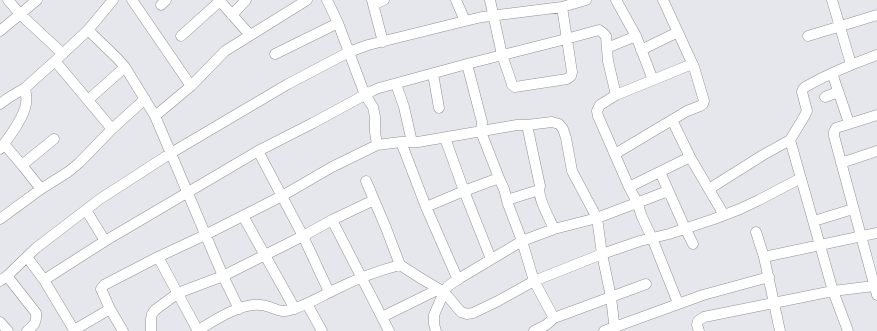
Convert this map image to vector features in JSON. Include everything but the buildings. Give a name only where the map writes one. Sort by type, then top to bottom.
[{"type":"street","points":[[8,0],[20,14],[63,54]]},
{"type":"street","points":[[0,31],[37,0]]},
{"type":"street","points":[[132,0],[191,86]]},
{"type":"street","points":[[181,36],[220,0],[250,35]]},
{"type":"street","points":[[232,15],[246,0]]},
{"type":"street","points":[[155,116],[191,86],[225,51],[307,0]]},
{"type":"street","points":[[327,0],[338,23],[366,95],[373,107],[377,145]]},
{"type":"street","points":[[383,42],[373,2],[384,0]]},
{"type":"street","points":[[456,0],[464,21]]},
{"type":"street","points":[[490,0],[502,55],[512,85],[515,87],[567,79],[571,76],[572,72],[562,7]]},
{"type":"street","points":[[27,331],[34,324],[36,313],[4,278],[36,248],[86,210],[171,153],[288,84],[349,52],[368,45],[464,21],[562,7],[586,0]]},
{"type":"street","points":[[616,0],[636,36],[653,80]]},
{"type":"street","points":[[615,154],[687,111],[703,104],[704,100],[692,64],[663,0]]},
{"type":"street","points":[[832,0],[851,64]]},
{"type":"street","points":[[0,104],[25,88],[55,62],[88,30],[108,2]]},
{"type":"street","points":[[808,36],[877,15]]},
{"type":"street","points":[[275,54],[338,23]]},
{"type":"street","points":[[88,30],[125,67],[155,116],[205,235],[239,309]]},
{"type":"street","points":[[44,280],[104,241],[258,151],[379,88],[599,30],[606,36],[608,61],[616,95]]},
{"type":"street","points":[[641,50],[678,32]]},
{"type":"street","points":[[607,48],[636,36]]},
{"type":"street","points":[[709,189],[790,140],[807,111],[802,92],[805,87],[832,72],[877,55]]},
{"type":"street","points":[[55,62],[112,130]]},
{"type":"street","points":[[467,64],[482,122],[482,132],[504,189],[534,281],[554,318]]},
{"type":"street","points":[[678,303],[637,202],[629,187],[597,111],[600,105],[616,95],[692,64]]},
{"type":"street","points":[[88,100],[125,67]]},
{"type":"street","points":[[832,72],[849,123]]},
{"type":"street","points":[[433,74],[439,108]]},
{"type":"street","points":[[396,84],[404,107],[412,142]]},
{"type":"street","points":[[25,88],[27,102],[25,110],[2,146],[22,165],[41,189]]},
{"type":"street","points":[[825,97],[838,92]]},
{"type":"street","points":[[0,218],[79,163],[145,99]]},
{"type":"street","points":[[699,331],[697,325],[698,321],[704,317],[833,291],[875,290],[834,132],[836,128],[877,115]]},
{"type":"street","points":[[672,120],[690,157],[724,215]]},
{"type":"street","points":[[123,331],[110,309],[101,289],[104,285],[282,196],[332,167],[377,145],[400,142],[418,142],[517,125],[552,122],[559,124],[563,129],[572,171],[597,218],[615,329]]},
{"type":"street","points":[[527,125],[540,186],[540,198],[554,230]]},
{"type":"street","points":[[445,138],[491,259]]},
{"type":"street","points":[[22,165],[54,139]]},
{"type":"street","points":[[790,140],[833,291],[848,331]]},
{"type":"street","points":[[400,142],[426,207],[458,280]]},
{"type":"street","points":[[258,151],[304,236],[330,292]]},
{"type":"street","points":[[841,162],[877,151]]},
{"type":"street","points":[[629,187],[690,157]]},
{"type":"street","points":[[660,172],[684,228],[693,244]]},
{"type":"street","points":[[426,207],[499,178]]},
{"type":"street","points":[[366,181],[400,265],[441,291],[461,312],[467,314],[498,301],[534,281],[602,254],[669,234],[740,209],[801,178]]},
{"type":"street","points":[[507,200],[539,190]]},
{"type":"street","points":[[382,317],[441,291],[522,241],[597,218],[668,191]]},
{"type":"street","points":[[150,331],[152,314],[155,310],[178,294],[223,276],[265,256],[332,220],[374,200]]},
{"type":"street","points":[[814,221],[853,209]]},
{"type":"street","points":[[86,210],[104,241]]},
{"type":"street","points":[[243,216],[295,309]]},
{"type":"street","points":[[332,220],[389,331]]},
{"type":"street","points":[[756,232],[769,277],[780,331]]},
{"type":"street","points":[[764,257],[877,233]]},
{"type":"street","points":[[27,257],[44,280],[74,330],[110,309]]},
{"type":"street","points":[[158,257],[198,331],[217,319],[252,304],[270,307],[283,312],[295,309],[362,277],[400,265]]},
{"type":"street","points":[[604,331],[615,329],[678,303],[769,277]]},
{"type":"street","points":[[534,331],[546,325],[554,318],[646,284]]},
{"type":"street","points":[[436,331],[434,315],[441,291]]},
{"type":"street","points":[[307,304],[322,331]]},
{"type":"street","points":[[0,322],[8,331]]}]
